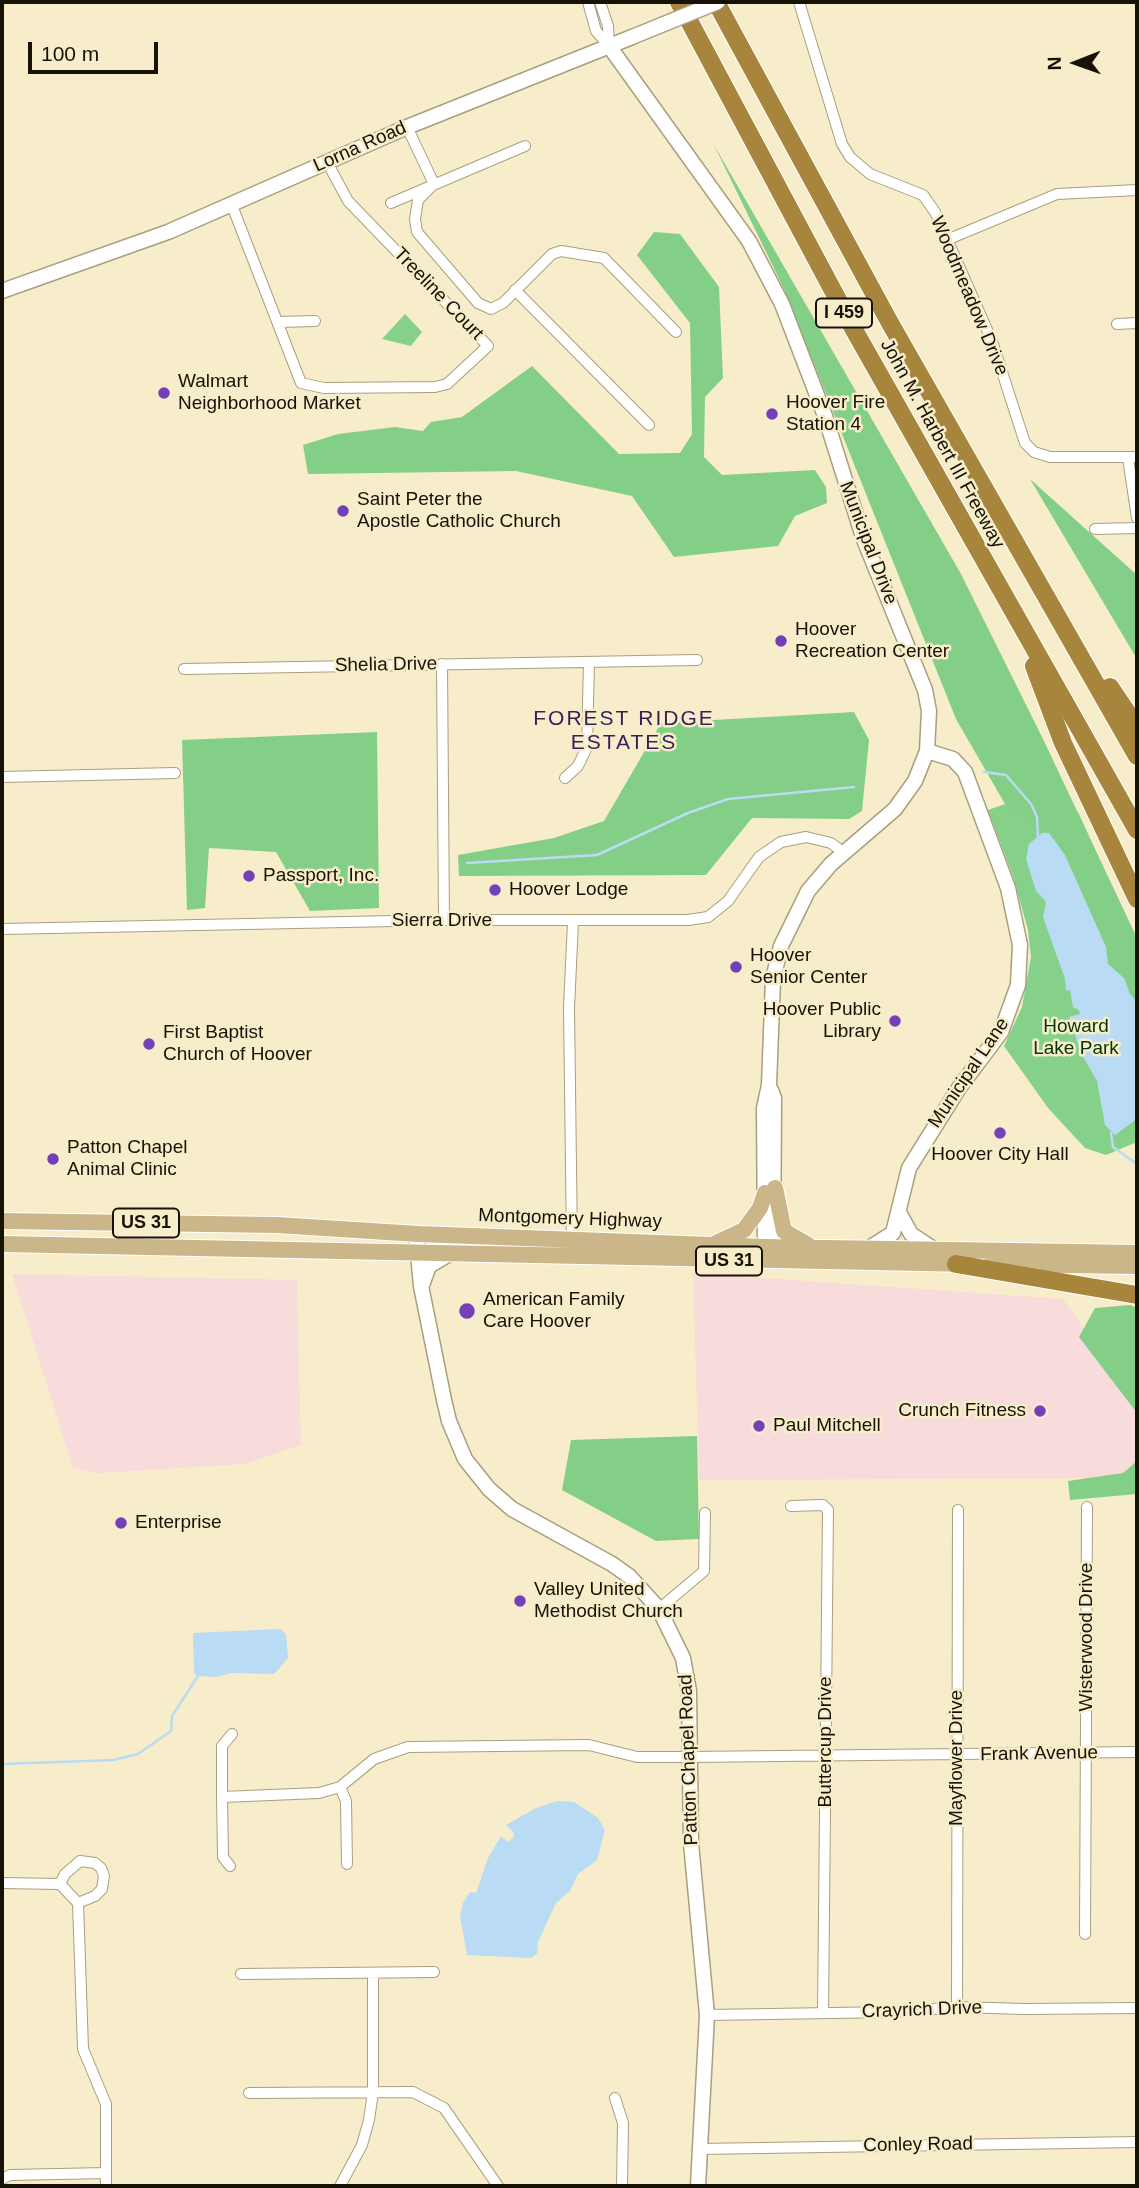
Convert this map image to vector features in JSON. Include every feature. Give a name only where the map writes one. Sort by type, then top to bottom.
[{"type":"highway","name":"John M. Harbert III Freeway","points":[[678,2],[846,316],[1137,830]]},
{"type":"highway","name":"John M. Harbert III Freeway","points":[[717,2],[890,323],[1137,756]]},
{"type":"highway","points":[[1049,601],[1137,727]]},
{"type":"highway","points":[[1017,620],[1063,743],[1137,899]]},
{"type":"highway","points":[[956,1264],[1103,1287],[1137,1295]]},
{"type":"main road","points":[[710,1245],[744,1230],[770,1191]]},
{"type":"main road","points":[[770,1191],[784,1231],[814,1248]]},
{"type":"main road","name":"Montgomery Highway","points":[[2,1221],[277,1225],[418,1234],[710,1245],[771,1252],[956,1264],[1137,1266]]},
{"type":"main road","name":"Montgomery Highway","points":[[2,1244],[576,1255],[771,1252],[871,1247],[1137,1253]]},
{"type":"street","points":[[588,2],[596,30],[609,46]]},
{"type":"street","points":[[600,2],[608,26],[609,46]]},
{"type":"street","name":"Lorna Road","points":[[2,291],[168,232],[407,127],[717,2]]},
{"type":"street","name":"Woodmeadow Drive","points":[[799,2],[842,144],[850,157],[870,174],[923,195],[948,239],[992,341],[1025,443],[1034,452],[1049,457],[1133,457]]},
{"type":"street","name":"Municipal Drive","points":[[609,46],[749,240],[782,304],[825,416],[863,537],[925,690],[929,730],[927,751],[915,781],[895,810],[844,853],[808,891],[784,939],[770,1001],[769,1085],[764,1108],[771,1252]]},
{"type":"street","points":[[407,127],[434,184]]},
{"type":"street","points":[[391,202],[525,146]]},
{"type":"street","name":"Treeline Court","points":[[231,203],[302,383],[314,387],[435,387],[447,384],[488,346],[348,201],[327,162]]},
{"type":"street","points":[[434,184],[418,200],[415,219],[417,232],[478,303],[491,309],[552,254],[561,251],[597,256],[628,280],[676,332]]},
{"type":"street","points":[[948,239],[1057,194],[1137,190]]},
{"type":"street","points":[[515,290],[571,343],[649,425]]},
{"type":"street","points":[[278,322],[315,321]]},
{"type":"street","points":[[1117,324],[1137,323]]},
{"type":"street","points":[[1133,457],[1137,518]]},
{"type":"street","points":[[1095,530],[1137,528]]},
{"type":"street","name":"Shelia Drive","points":[[184,669],[697,660]]},
{"type":"street","points":[[565,778],[578,766],[587,747],[589,662]]},
{"type":"street","points":[[442,664],[444,920]]},
{"type":"street","name":"Municipal Lane","points":[[871,1247],[890,1238],[900,1214],[909,1168],[952,1098],[1001,1032],[1018,985],[1020,945],[1008,888],[965,772],[953,759],[927,751]]},
{"type":"street","points":[[2,777],[175,773]]},
{"type":"street","name":"Sierra Drive","points":[[2,929],[444,920],[573,922],[708,917],[728,901],[759,857],[781,842],[806,837],[831,843],[844,853]]},
{"type":"street","points":[[573,922],[569,1009],[569,1239],[576,1255]]},
{"type":"street","points":[[900,1214],[911,1234],[932,1248]]},
{"type":"street","name":"Patton Chapel Road","points":[[418,1234],[421,1286],[449,1422],[465,1459],[476,1475],[512,1509],[629,1576],[659,1609],[677,1642],[687,1673],[691,1843],[707,2015],[698,2186]]},
{"type":"street","points":[[421,1286],[429,1266],[452,1253]]},
{"type":"street","name":"Buttercup Drive","points":[[791,1506],[823,1505],[828,1510],[824,2013]]},
{"type":"street","name":"Wisterwood Drive","points":[[1085,1934],[1087,1507]]},
{"type":"street","name":"Mayflower Drive","points":[[957,2007],[958,1510]]},
{"type":"street","points":[[659,1609],[704,1571],[705,1513]]},
{"type":"street","points":[[230,1866],[223,1857],[222,1746],[232,1734]]},
{"type":"street","name":"Frank Avenue","points":[[340,1787],[374,1759],[408,1747],[589,1745],[637,1757],[1137,1752]]},
{"type":"street","points":[[222,1797],[319,1793],[340,1787],[346,1801],[347,1864]]},
{"type":"street","points":[[60,1884],[65,1874],[80,1861],[95,1863],[101,1868],[104,1876],[102,1889],[95,1896],[78,1903]]},
{"type":"street","points":[[2,1882],[60,1884],[78,1903],[83,2049],[106,2104],[106,2186]]},
{"type":"street","points":[[241,1974],[434,1972]]},
{"type":"street","points":[[340,2186],[362,2145],[373,2092],[373,1974]]},
{"type":"street","name":"Crayrich Drive","points":[[707,2015],[957,2007],[1025,2010],[1137,2008]]},
{"type":"street","points":[[249,2093],[413,2092],[444,2108],[498,2186]]},
{"type":"street","points":[[615,2098],[624,2123],[622,2186]]},
{"type":"street","name":"Conley Road","points":[[699,2149],[1137,2142]]},
{"type":"street","points":[[2,2179],[10,2175],[106,2174]]},
{"type":"shaded area","points":[[693,1273],[1063,1299],[1137,1403],[1137,1467],[1125,1478],[699,1480]]},
{"type":"shaded area","points":[[12,1274],[297,1280],[301,1445],[245,1464],[99,1473],[73,1468]]},
{"type":"green space","points":[[714,145],[961,574],[1044,741],[1137,938],[1137,1002],[1130,994],[1124,977],[1108,964],[1065,855],[1049,833],[1005,804],[956,719],[784,289]]},
{"type":"green space","points":[[654,232],[680,234],[719,287],[723,378],[705,397],[704,457],[722,475],[815,470],[826,487],[827,503],[795,516],[778,546],[674,557],[632,496],[516,471],[308,474],[303,445],[338,434],[395,427],[423,431],[431,422],[462,417],[532,366],[619,454],[680,453],[692,434],[690,323],[637,255]]},
{"type":"green space","points":[[405,314],[422,332],[411,346],[382,339]]},
{"type":"green space","points":[[1030,479],[1137,575],[1137,659]]},
{"type":"green space","points":[[854,712],[869,740],[862,811],[849,819],[752,818],[706,875],[459,876],[458,855],[554,838],[604,821],[661,723]]},
{"type":"green space","points":[[377,732],[379,908],[310,911],[276,852],[209,848],[205,908],[187,910],[182,740]]},
{"type":"green space","name":"Howard Lake Park","points":[[1005,804],[1078,812],[1137,941],[1137,1142],[1106,1155],[1085,1148],[1048,1108],[1004,1046],[1022,1007],[1031,957],[1028,930],[1013,876],[988,810]]},
{"type":"green space","points":[[1130,1305],[1137,1308],[1137,1413],[1079,1337],[1095,1308]]},
{"type":"green space","points":[[697,1436],[699,1539],[656,1541],[562,1490],[571,1440]]},
{"type":"green space","points":[[1137,1461],[1137,1494],[1070,1500],[1068,1481],[1123,1473]]},
{"type":"water","points":[[1042,833],[1049,833],[1065,855],[1106,947],[1108,964],[1124,978],[1130,994],[1137,1002],[1137,1119],[1115,1135],[1105,1125],[1097,1081],[1081,1053],[1069,1017],[1080,1014],[1079,1010],[1073,1007],[1070,990],[1066,991],[1065,979],[1043,917],[1046,902],[1036,891],[1026,859],[1029,844]]},
{"type":"water","points":[[280,1629],[286,1634],[288,1658],[274,1674],[231,1673],[216,1677],[198,1676],[194,1673],[193,1633]]},
{"type":"water","points":[[557,1801],[574,1802],[598,1818],[605,1830],[597,1860],[578,1874],[570,1891],[556,1903],[538,1942],[537,1954],[531,1958],[467,1955],[460,1916],[463,1903],[470,1892],[476,1893],[488,1858],[501,1836],[508,1842],[513,1838],[514,1833],[506,1825],[536,1808]]},
{"type":"waterway","points":[[984,772],[1006,775],[1031,804],[1037,817],[1038,838]]},
{"type":"waterway","points":[[467,863],[597,855],[688,813],[728,799],[854,787]]},
{"type":"waterway","points":[[1111,1133],[1113,1147],[1137,1164]]},
{"type":"waterway","points":[[2,1764],[114,1760],[138,1754],[171,1731],[172,1716],[198,1676]]},
{"type":"place","name":"Walmart Neighborhood Market","points":[[164,393]]},
{"type":"place","name":"Hoover Fire Station 4","points":[[772,414]]},
{"type":"place","name":"Saint Peter the Apostle Catholic Church","points":[[343,511]]},
{"type":"place","name":"Hoover Recreation Center","points":[[781,641]]},
{"type":"place","name":"Passport, Inc.","points":[[249,876]]},
{"type":"place","name":"Hoover Lodge","points":[[495,890]]},
{"type":"place","name":"Hoover Senior Center","points":[[736,967]]},
{"type":"place","name":"Hoover Public Library","points":[[895,1021]]},
{"type":"place","name":"First Baptist Church of Hoover","points":[[149,1044]]},
{"type":"place","name":"Hoover City Hall","points":[[1000,1133]]},
{"type":"place","name":"Patton Chapel Animal Clinic","points":[[53,1159]]},
{"type":"place","name":"American Family Care Hoover","points":[[467,1311]]},
{"type":"place","name":"Crunch Fitness","points":[[1040,1411]]},
{"type":"place","name":"Paul Mitchell","points":[[759,1426]]},
{"type":"place","name":"Enterprise","points":[[121,1523]]},
{"type":"place","name":"Valley United Methodist Church","points":[[520,1601]]},
{"type":"district","name":"FOREST RIDGE ESTATES","points":[[624,731]]}]
